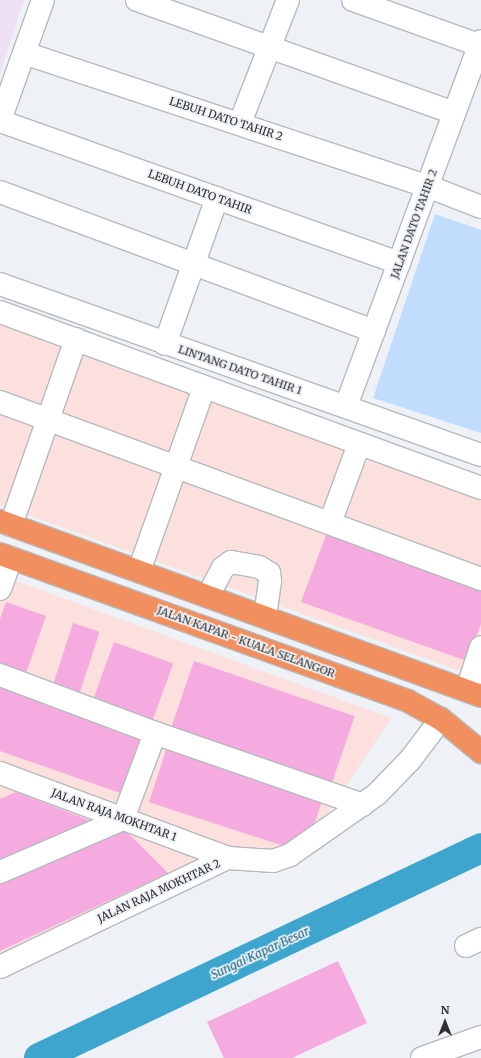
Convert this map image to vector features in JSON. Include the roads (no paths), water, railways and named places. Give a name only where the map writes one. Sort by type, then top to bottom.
[{"type":"highway","points":[[5,523],[474,693]]},
{"type":"highway","name":"JALAN KAPAR - KUALA SELANGOR","points":[[6,556],[408,701],[441,719],[481,752]]},
{"type":"street","points":[[0,120],[44,0]]},
{"type":"street","points":[[137,0],[455,113]]},
{"type":"street","points":[[240,123],[288,0]]},
{"type":"street","points":[[353,0],[480,43]]},
{"type":"street","name":"JALAN DATO TAHIR 2","points":[[346,406],[480,43]]},
{"type":"street","name":"LEBUH DATO TAHIR 2","points":[[24,52],[428,186],[481,207]]},
{"type":"street","name":"LEBUH DATO TAHIR","points":[[0,120],[399,264]]},
{"type":"street","points":[[0,192],[192,265],[374,331]]},
{"type":"street","points":[[165,344],[217,198]]},
{"type":"street","name":"LINTANG DATO TAHIR 1","points":[[0,284],[165,344],[346,406],[481,455]]},
{"type":"street","points":[[0,312],[481,488]]},
{"type":"street","points":[[5,523],[48,419],[76,339]]},
{"type":"street","points":[[139,571],[204,387]]},
{"type":"street","points":[[0,402],[481,579]]},
{"type":"street","points":[[330,523],[359,444]]},
{"type":"street","points":[[0,589],[6,556]]},
{"type":"street","points":[[208,596],[223,568],[231,562],[259,567],[269,573],[270,581],[265,617]]},
{"type":"street","points":[[474,693],[481,648]]},
{"type":"street","points":[[0,675],[155,733],[363,805]]},
{"type":"street","name":"JALAN RAJA MOKHTAR 2","points":[[0,967],[228,858],[273,861],[290,855],[363,805],[410,760],[441,719]]},
{"type":"street","points":[[0,872],[123,819],[155,733]]},
{"type":"street","name":"JALAN RAJA MOKHTAR 1","points":[[1,774],[228,858]]},
{"type":"street","points":[[422,1058],[481,1037]]},
{"type":"waterway","name":"Sungai Kapar Besar","points":[[39,1058],[481,848]]}]
